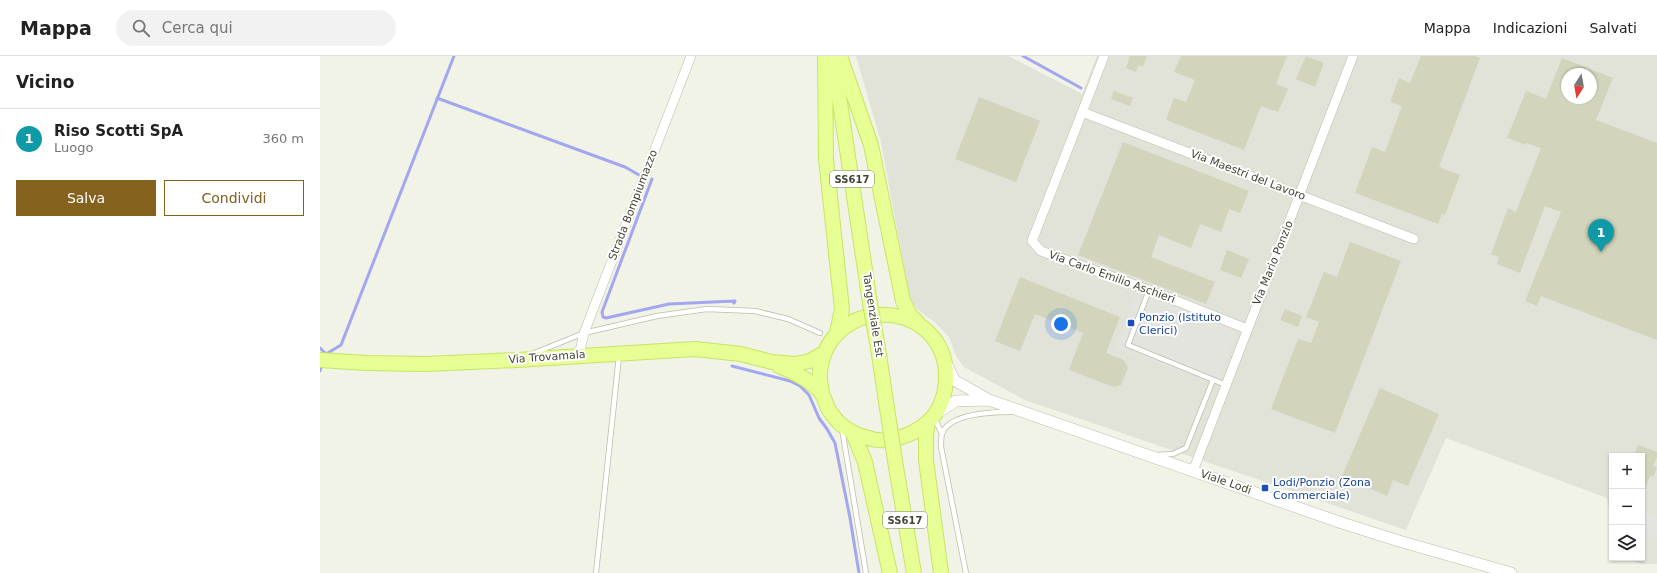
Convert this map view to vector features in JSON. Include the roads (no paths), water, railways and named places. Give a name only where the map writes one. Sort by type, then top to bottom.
[{"type":"main road","points":[[825,56],[826,159],[842,309],[837,333]]},
{"type":"main road","name":"Tangenziale Est","points":[[834,56],[870,303],[914,573]]},
{"type":"main road","points":[[840,56],[871,145],[903,301],[910,314],[933,338],[942,353],[946,368],[946,385],[942,400],[932,417],[926,435],[926,460],[941,573]]},
{"type":"main road","points":[[920,325],[907,318],[892,314],[877,314],[856,320],[849,324],[837,333],[824,353],[820,373],[822,393],[829,410],[841,424],[853,433],[873,439],[893,440],[912,433],[932,417]]},
{"type":"main road","name":"Via Trovamala","points":[[320,360],[412,364],[518,360],[619,352],[695,349],[741,354],[772,362],[795,364],[810,361],[824,353]]},
{"type":"main road","name":"Via Trovamala","points":[[772,362],[801,375],[822,393]]},
{"type":"main road","points":[[853,433],[866,462],[890,573]]},
{"type":"street","name":"Strada Bompiumazzo","points":[[579,355],[584,332],[691,56]]},
{"type":"street","name":"Via Carlo Emilio Aschieri","points":[[1104,56],[1032,242],[1041,251],[1149,290],[1247,329]]},
{"type":"street","name":"Via Mario Ponzio","points":[[1193,471],[1354,56]]},
{"type":"street","name":"Via Maestri del Lavoro","points":[[1082,112],[1414,239]]},
{"type":"street","name":"Viale Lodi","points":[[942,353],[954,380],[989,400],[1399,541],[1511,573]]},
{"type":"street","name":"Viale Lodi","points":[[932,417],[956,401],[989,400]]},
{"type":"lane","points":[[1149,290],[1128,345],[1226,385]]},
{"type":"lane","points":[[518,360],[584,332],[657,316],[707,309],[755,311],[788,319],[820,333]]},
{"type":"lane","points":[[596,573],[619,352]]},
{"type":"lane","points":[[1149,456],[1173,454],[1186,448],[1212,380]]},
{"type":"lane","points":[[966,573],[941,447],[942,434],[949,424],[961,418],[1020,411]]},
{"type":"lane","points":[[932,417],[942,434]]},
{"type":"lane","points":[[841,424],[866,573]]},
{"type":"waterway","points":[[320,348],[326,354],[341,345],[454,56]]},
{"type":"waterway","points":[[1023,56],[1081,88]]},
{"type":"waterway","points":[[437,98],[625,167],[639,175]]},
{"type":"waterway","points":[[652,179],[602,312],[603,317],[606,318],[669,304],[735,301],[734,303]]},
{"type":"waterway","points":[[732,366],[790,381],[800,386],[809,395],[819,418],[835,443],[859,573]]},
{"type":"waterway","points":[[320,371],[321,367]]},
{"type":"place","name":"Riso Scotti SpA","points":[[1601,252]]},
{"type":"place","name":"Ponzio (Istituto Clerici)","points":[[1131,323]]},
{"type":"place","name":"Lodi/Ponzio (Zona Commerciale)","points":[[1265,488]]}]
